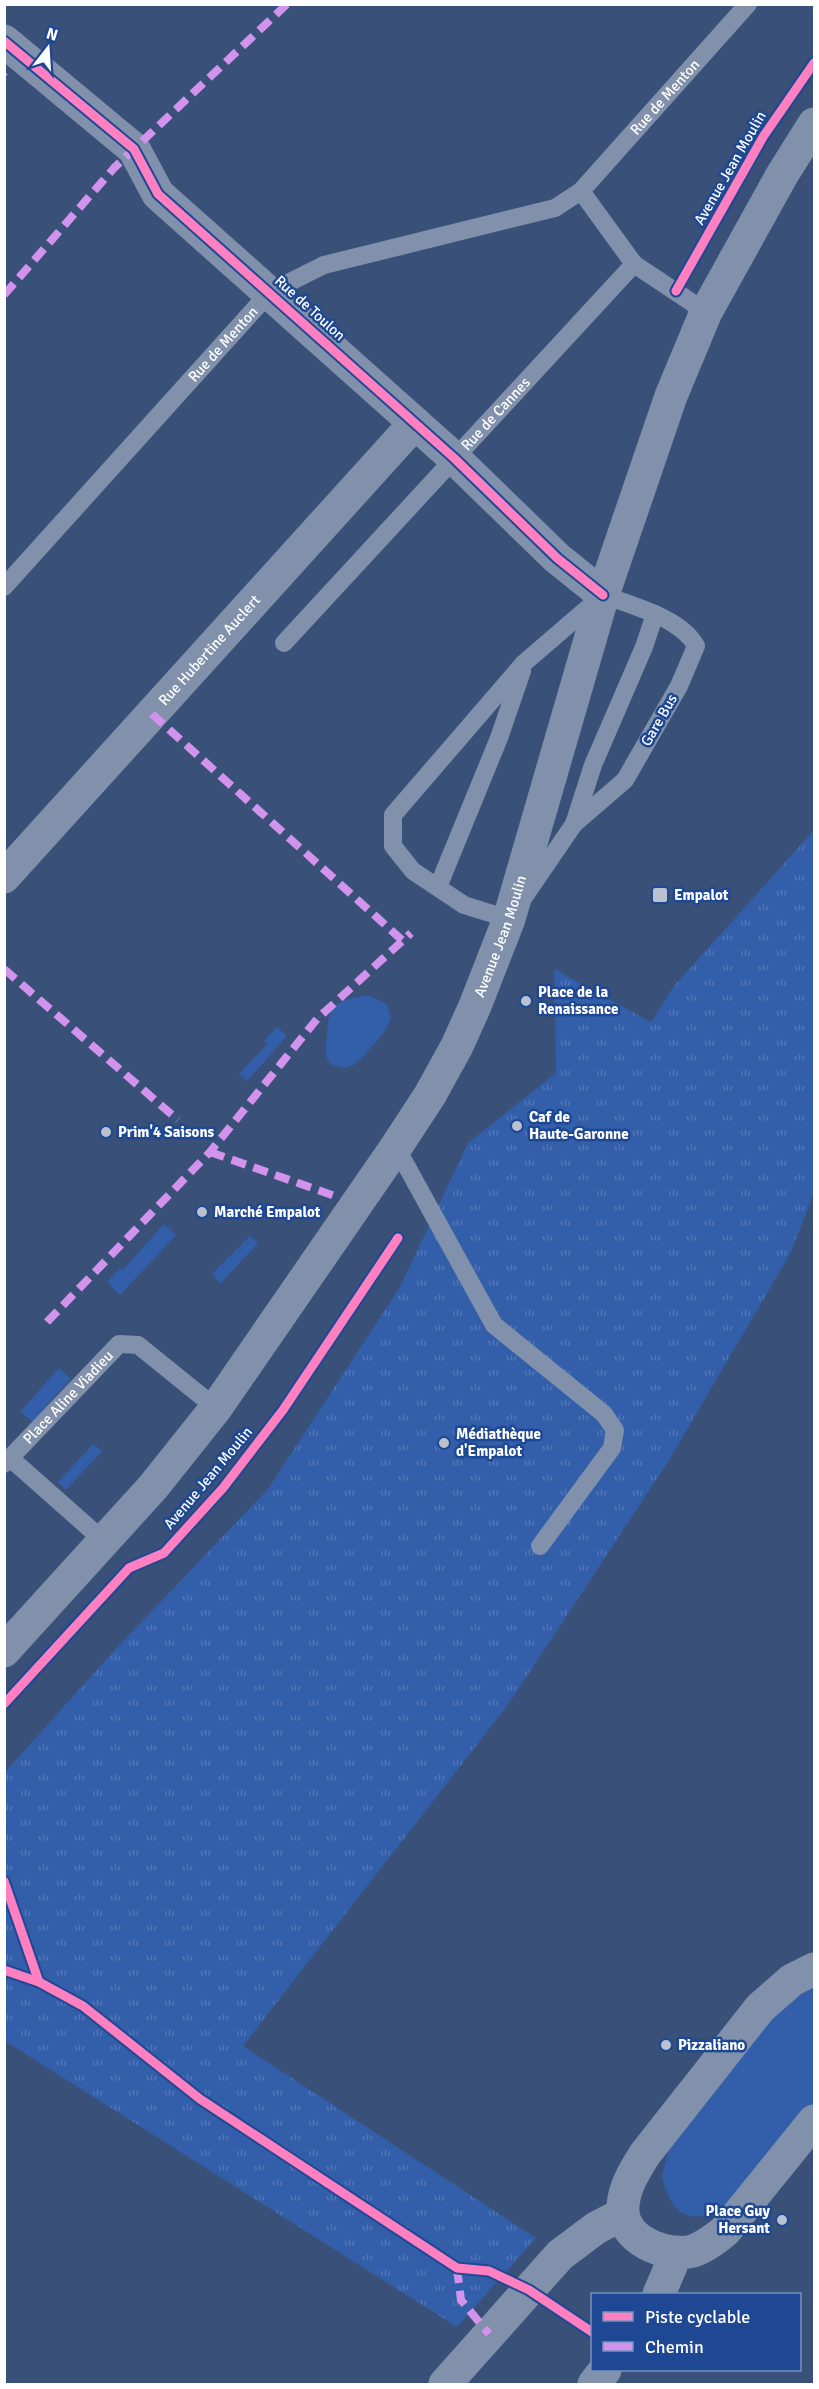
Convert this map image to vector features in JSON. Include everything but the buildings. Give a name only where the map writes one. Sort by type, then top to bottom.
[{"type":"street","name":"Rue de Toulon","points":[[4,41],[134,149],[158,194],[454,458],[557,558],[603,594]]},
{"type":"street","name":"Avenue Jean Moulin","points":[[4,1651],[153,1487],[216,1408],[396,1147],[430,1095],[457,1046],[508,919],[603,594],[671,396],[706,312],[782,175],[814,124]]},
{"type":"street","name":"Rue Hubertine Auclert","points":[[4,877],[415,423]]},
{"type":"street","points":[[814,1969],[792,1980],[760,2008],[645,2154],[632,2174],[625,2194],[623,2214],[629,2226],[640,2241],[658,2249],[677,2252],[692,2251],[710,2243],[725,2231],[814,2121]]},
{"type":"street","points":[[445,2385],[560,2255],[596,2228],[623,2214]]},
{"type":"street","points":[[660,2293],[677,2252]]},
{"type":"street","points":[[594,2385],[604,2371]]},
{"type":"lane","name":"Rue de Menton","points":[[4,587],[270,292],[324,265],[555,208],[581,191],[748,4]]},
{"type":"lane","points":[[581,191],[634,264],[706,312]]},
{"type":"lane","name":"Rue de Cannes","points":[[284,643],[634,264]]},
{"type":"lane","points":[[508,919],[464,904],[413,871],[393,846],[393,815],[524,663],[603,594]]},
{"type":"lane","name":"Gare Bus","points":[[508,919],[574,824],[625,780],[679,686],[696,646],[691,636],[655,614],[603,594]]},
{"type":"lane","name":"Gare Bus","points":[[574,824],[593,765],[644,647],[655,614]]},
{"type":"lane","points":[[438,887],[499,738],[524,663]]},
{"type":"lane","points":[[396,1147],[494,1325],[604,1414],[615,1430],[612,1448],[540,1546]]},
{"type":"lane","name":"Place Aline Viadieu","points":[[105,1542],[7,1461],[119,1344],[138,1345],[216,1408]]},
{"type":"green space","points":[[814,830],[814,1193],[790,1254],[668,1462],[510,1702],[243,2046],[536,2238],[457,2327],[5,2041],[5,1772],[112,1653],[268,1489],[400,1287],[468,1143],[556,1073],[554,969],[651,1022],[674,986]]},
{"type":"green space","points":[[368,995],[387,1004],[391,1019],[385,1031],[354,1065],[344,1068],[330,1064],[326,1047],[329,1016],[332,1010],[342,1001]]},
{"type":"green space","points":[[277,1027],[287,1036],[247,1081],[239,1074],[267,1044],[264,1041]]},
{"type":"green space","points":[[164,1224],[176,1235],[120,1295],[107,1282],[120,1268],[123,1270]]},
{"type":"green space","points":[[250,1236],[258,1243],[221,1283],[212,1274]]},
{"type":"green space","points":[[59,1368],[71,1379],[32,1422],[21,1411]]},
{"type":"green space","points":[[93,1444],[102,1451],[66,1490],[58,1482]]},
{"type":"green space","points":[[814,1988],[814,2103],[752,2179],[732,2199],[711,2215],[694,2217],[680,2212],[673,2205],[662,2176],[669,2148],[770,2015],[804,1992]]},
{"type":"marked path","points":[[4,295],[114,168],[287,4]]},
{"type":"marked path","points":[[152,714],[403,941]]},
{"type":"marked path","points":[[47,1322],[210,1152],[317,1019],[411,933]]},
{"type":"marked path","points":[[4,969],[178,1120]]},
{"type":"marked path","points":[[210,1152],[335,1196]]},
{"type":"marked path","points":[[457,2268],[461,2300],[489,2334]]},
{"type":"cycle path","points":[[4,41],[134,149],[158,194],[454,458],[557,558],[603,595]]},
{"type":"cycle path","points":[[676,291],[763,137],[814,63]]},
{"type":"cycle path","points":[[4,1704],[129,1568],[164,1553],[223,1488],[283,1410],[398,1238]]},
{"type":"cycle path","points":[[4,1881],[39,1982]]},
{"type":"cycle path","points":[[4,1970],[39,1982],[83,2006],[200,2099],[457,2268],[489,2271],[529,2290],[591,2331]]},
{"type":"place","name":"Empalot","points":[[660,895]]},
{"type":"place","name":"Place de la Renaissance","points":[[526,1001]]},
{"type":"place","name":"Caf de Haute-Garonne","points":[[517,1126]]},
{"type":"place","name":"Prim'4 Saisons","points":[[106,1132]]},
{"type":"place","name":"Marché Empalot","points":[[202,1212]]},
{"type":"place","name":"Médiathèque d'Empalot","points":[[444,1443]]},
{"type":"place","name":"Pizzaliano","points":[[666,2045]]},
{"type":"place","name":"Place Guy Hersant","points":[[782,2220]]}]
